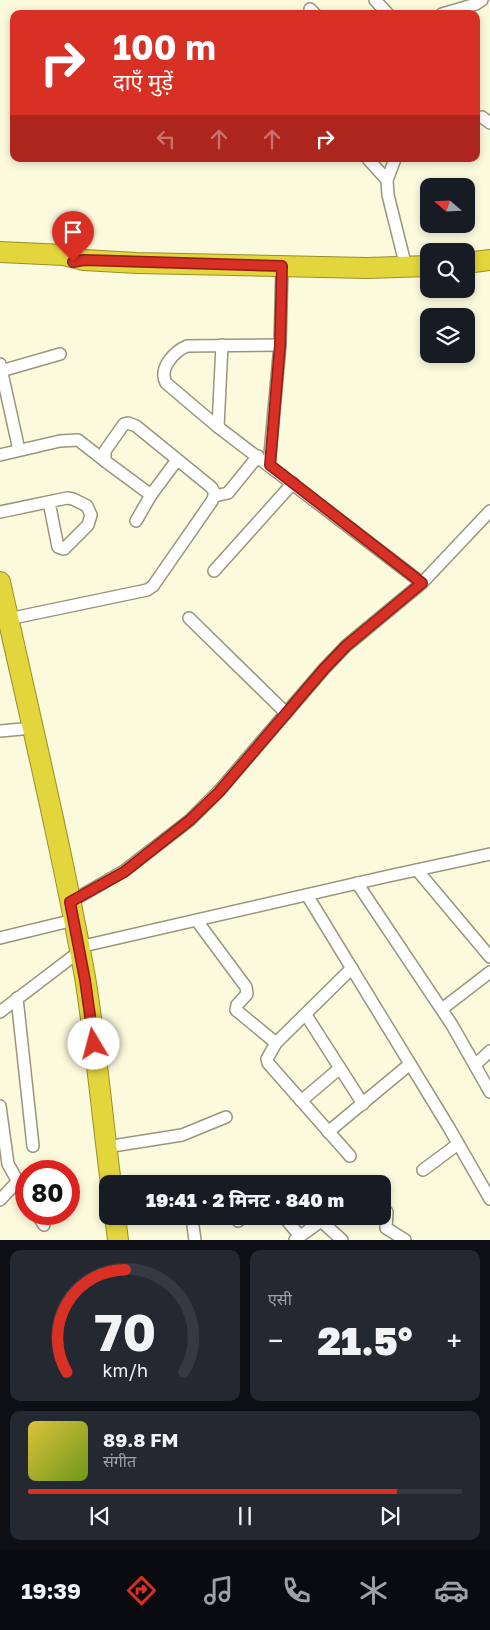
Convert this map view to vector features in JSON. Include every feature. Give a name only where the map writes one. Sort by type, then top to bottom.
[{"type":"highway","points":[[0,252],[64,255],[84,260],[367,268],[420,266]]},
{"type":"highway","points":[[0,261],[63,264],[84,260]]},
{"type":"highway","points":[[475,262],[490,260]]},
{"type":"highway","points":[[0,582],[80,949],[91,1017],[110,1175]]},
{"type":"highway","points":[[116,1225],[118,1240]]},
{"type":"street","points":[[375,0],[384,10]]},
{"type":"street","points":[[456,10],[476,4],[482,0]]},
{"type":"street","points":[[371,162],[387,180]]},
{"type":"street","points":[[395,162],[387,180],[390,206],[406,267]]},
{"type":"street","points":[[270,465],[280,345],[282,266]]},
{"type":"street","points":[[218,426],[222,345]]},
{"type":"street","points":[[280,345],[187,346],[182,348],[166,366],[163,374],[166,383],[218,426],[422,583]]},
{"type":"street","points":[[19,450],[1,367],[60,354]]},
{"type":"street","points":[[105,461],[105,451],[121,427],[128,423],[136,426],[211,487],[215,496]]},
{"type":"street","points":[[0,455],[60,441],[78,440],[151,495]]},
{"type":"street","points":[[8,619],[147,590],[153,586],[215,496],[228,493],[258,456]]},
{"type":"street","points":[[136,520],[151,495],[177,460]]},
{"type":"street","points":[[214,571],[293,484]]},
{"type":"street","points":[[0,512],[67,498],[74,499],[87,506],[91,515],[88,525],[64,549],[58,547],[49,502]]},
{"type":"street","points":[[0,938],[72,911],[190,820],[219,792],[346,646],[422,583],[490,511]]},
{"type":"street","points":[[189,618],[286,713]]},
{"type":"street","points":[[0,731],[33,728]]},
{"type":"street","points":[[0,1012],[80,949],[357,883],[490,854]]},
{"type":"street","points":[[417,870],[490,957]]},
{"type":"street","points":[[357,883],[442,1009],[490,1092]]},
{"type":"street","points":[[307,895],[490,1199]]},
{"type":"street","points":[[196,921],[246,987],[247,994],[236,1010],[276,1044]]},
{"type":"street","points":[[350,1156],[268,1063],[268,1056],[276,1044],[352,968]]},
{"type":"street","points":[[442,1009],[490,972]]},
{"type":"street","points":[[17,998],[33,1146]]},
{"type":"street","points":[[306,1015],[363,1104]]},
{"type":"street","points":[[475,1065],[490,1051]]},
{"type":"street","points":[[328,1132],[410,1064]]},
{"type":"street","points":[[301,1101],[340,1068]]},
{"type":"street","points":[[0,1106],[1,1125],[8,1164],[15,1178]]},
{"type":"street","points":[[106,1147],[182,1135],[226,1117]]},
{"type":"street","points":[[423,1170],[458,1144]]},
{"type":"street","points":[[0,1200],[15,1184]]},
{"type":"street","points":[[289,1225],[298,1238],[316,1225]]},
{"type":"street","points":[[330,1225],[342,1240]]},
{"type":"street","points":[[386,1225],[386,1228],[405,1240]]},
{"type":"street","points":[[193,1226],[195,1240]]},
{"type":"route","points":[[73,262],[84,260],[282,266],[280,345],[270,465],[422,583],[346,646],[324,669],[219,792],[190,820],[124,872],[70,902],[85,980],[94,1044]]}]
